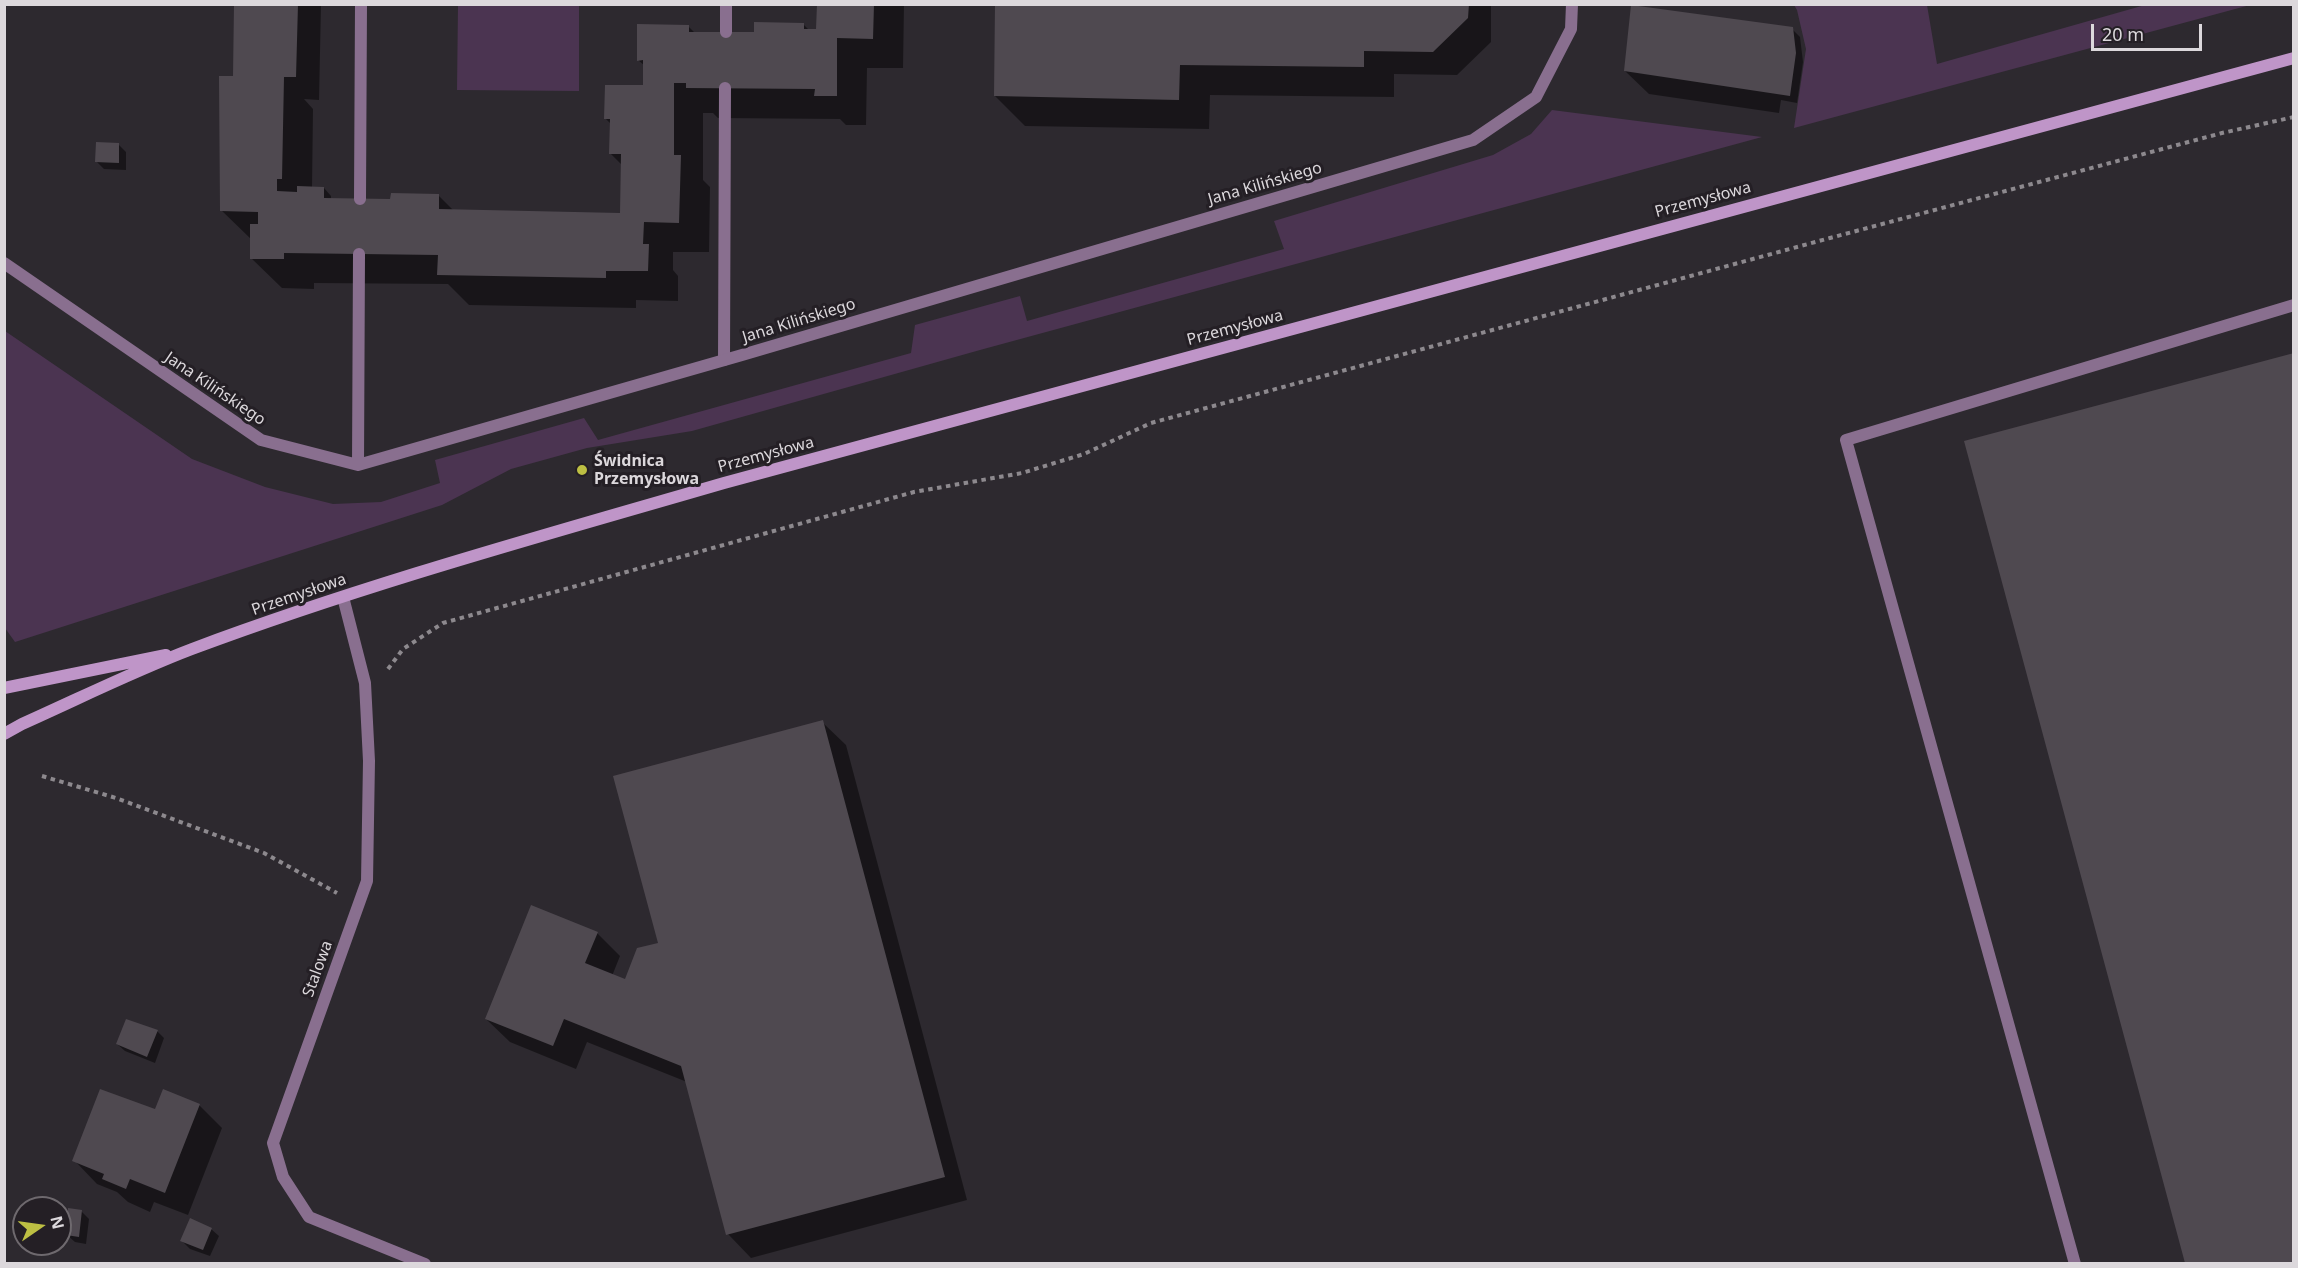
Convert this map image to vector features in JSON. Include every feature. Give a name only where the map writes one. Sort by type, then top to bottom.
[{"type":"main road","name":"Przemysłowa","points":[[4,734],[190,650],[343,597],[466,558],[724,483],[2294,58]]},
{"type":"main road","name":"Przemysłowa","points":[[4,688],[190,650]]},
{"type":"street","points":[[360,199],[361,4]]},
{"type":"street","points":[[726,4],[726,32]]},
{"type":"street","name":"Jana Kilińskiego","points":[[4,263],[261,441],[358,465],[1473,140],[1536,97],[1571,28],[1572,4]]},
{"type":"street","points":[[724,360],[725,88]]},
{"type":"street","points":[[358,465],[359,254]]},
{"type":"street","points":[[2075,1263],[1846,440],[2294,305]]},
{"type":"street","name":"Stalowa","points":[[343,597],[365,683],[369,761],[368,881],[273,1143],[284,1177],[309,1217],[425,1263]]},
{"type":"path","points":[[387,669],[403,649],[443,623],[914,492],[1022,472],[1084,454],[1151,423],[1470,334],[2222,133],[2294,117]]},
{"type":"path","points":[[42,776],[116,798],[264,853],[359,905]]},
{"type":"shaded area","points":[[458,5],[579,5],[579,91],[457,90]]},
{"type":"shaded area","points":[[1794,5],[1927,5],[1937,64],[2145,5],[2250,5],[1794,128],[1806,49]]},
{"type":"shaded area","points":[[1552,110],[1762,137],[980,350],[692,431],[587,448],[511,469],[442,505],[15,642],[5,628],[5,331],[192,459],[265,487],[333,504],[381,502],[440,483],[435,460],[584,418],[598,440],[911,353],[915,325],[1020,296],[1027,321],[1284,249],[1274,221],[1493,155],[1531,134]]},
{"type":"building","points":[[234,4],[298,4],[296,77],[284,77],[282,179],[277,179],[277,191],[297,192],[297,186],[324,187],[324,198],[390,199],[391,193],[439,194],[439,209],[620,213],[621,154],[609,154],[610,119],[604,119],[605,85],[643,85],[643,60],[637,61],[637,24],[689,25],[689,32],[754,32],[754,22],[804,23],[804,29],[816,29],[817,4],[874,4],[873,39],[837,38],[837,96],[814,96],[815,89],[686,88],[686,83],[674,83],[674,155],[681,155],[679,223],[644,222],[643,244],[649,244],[648,271],[606,271],[606,278],[437,275],[438,255],[284,253],[284,259],[250,259],[250,224],[258,224],[258,212],[220,211],[219,76],[233,76]]},
{"type":"building","points":[[995,4],[1469,4],[1468,18],[1433,52],[1364,51],[1364,67],[1180,65],[1179,100],[994,96]]},
{"type":"building","points":[[1631,5],[1793,27],[1796,53],[1790,96],[1624,71]]},
{"type":"building","points":[[96,142],[119,143],[119,163],[95,162]]},
{"type":"building","points":[[2294,353],[2294,1263],[2185,1263],[1964,441]]},
{"type":"building","points":[[823,720],[945,1177],[726,1235],[681,1066],[564,1019],[553,1046],[485,1019],[531,905],[598,932],[585,963],[625,979],[637,948],[658,943],[613,776]]},
{"type":"building","points":[[126,1019],[158,1030],[147,1057],[116,1044]]},
{"type":"building","points":[[100,1089],[155,1109],[163,1089],[200,1104],[165,1193],[130,1179],[126,1189],[102,1179],[104,1174],[72,1161]]},
{"type":"building","points":[[72,1209],[82,1210],[79,1237],[72,1236]]},
{"type":"building","points":[[190,1218],[212,1228],[203,1250],[180,1241]]},
{"type":"place","name":"Świdnica Przemysłowa","points":[[582,470]]}]
